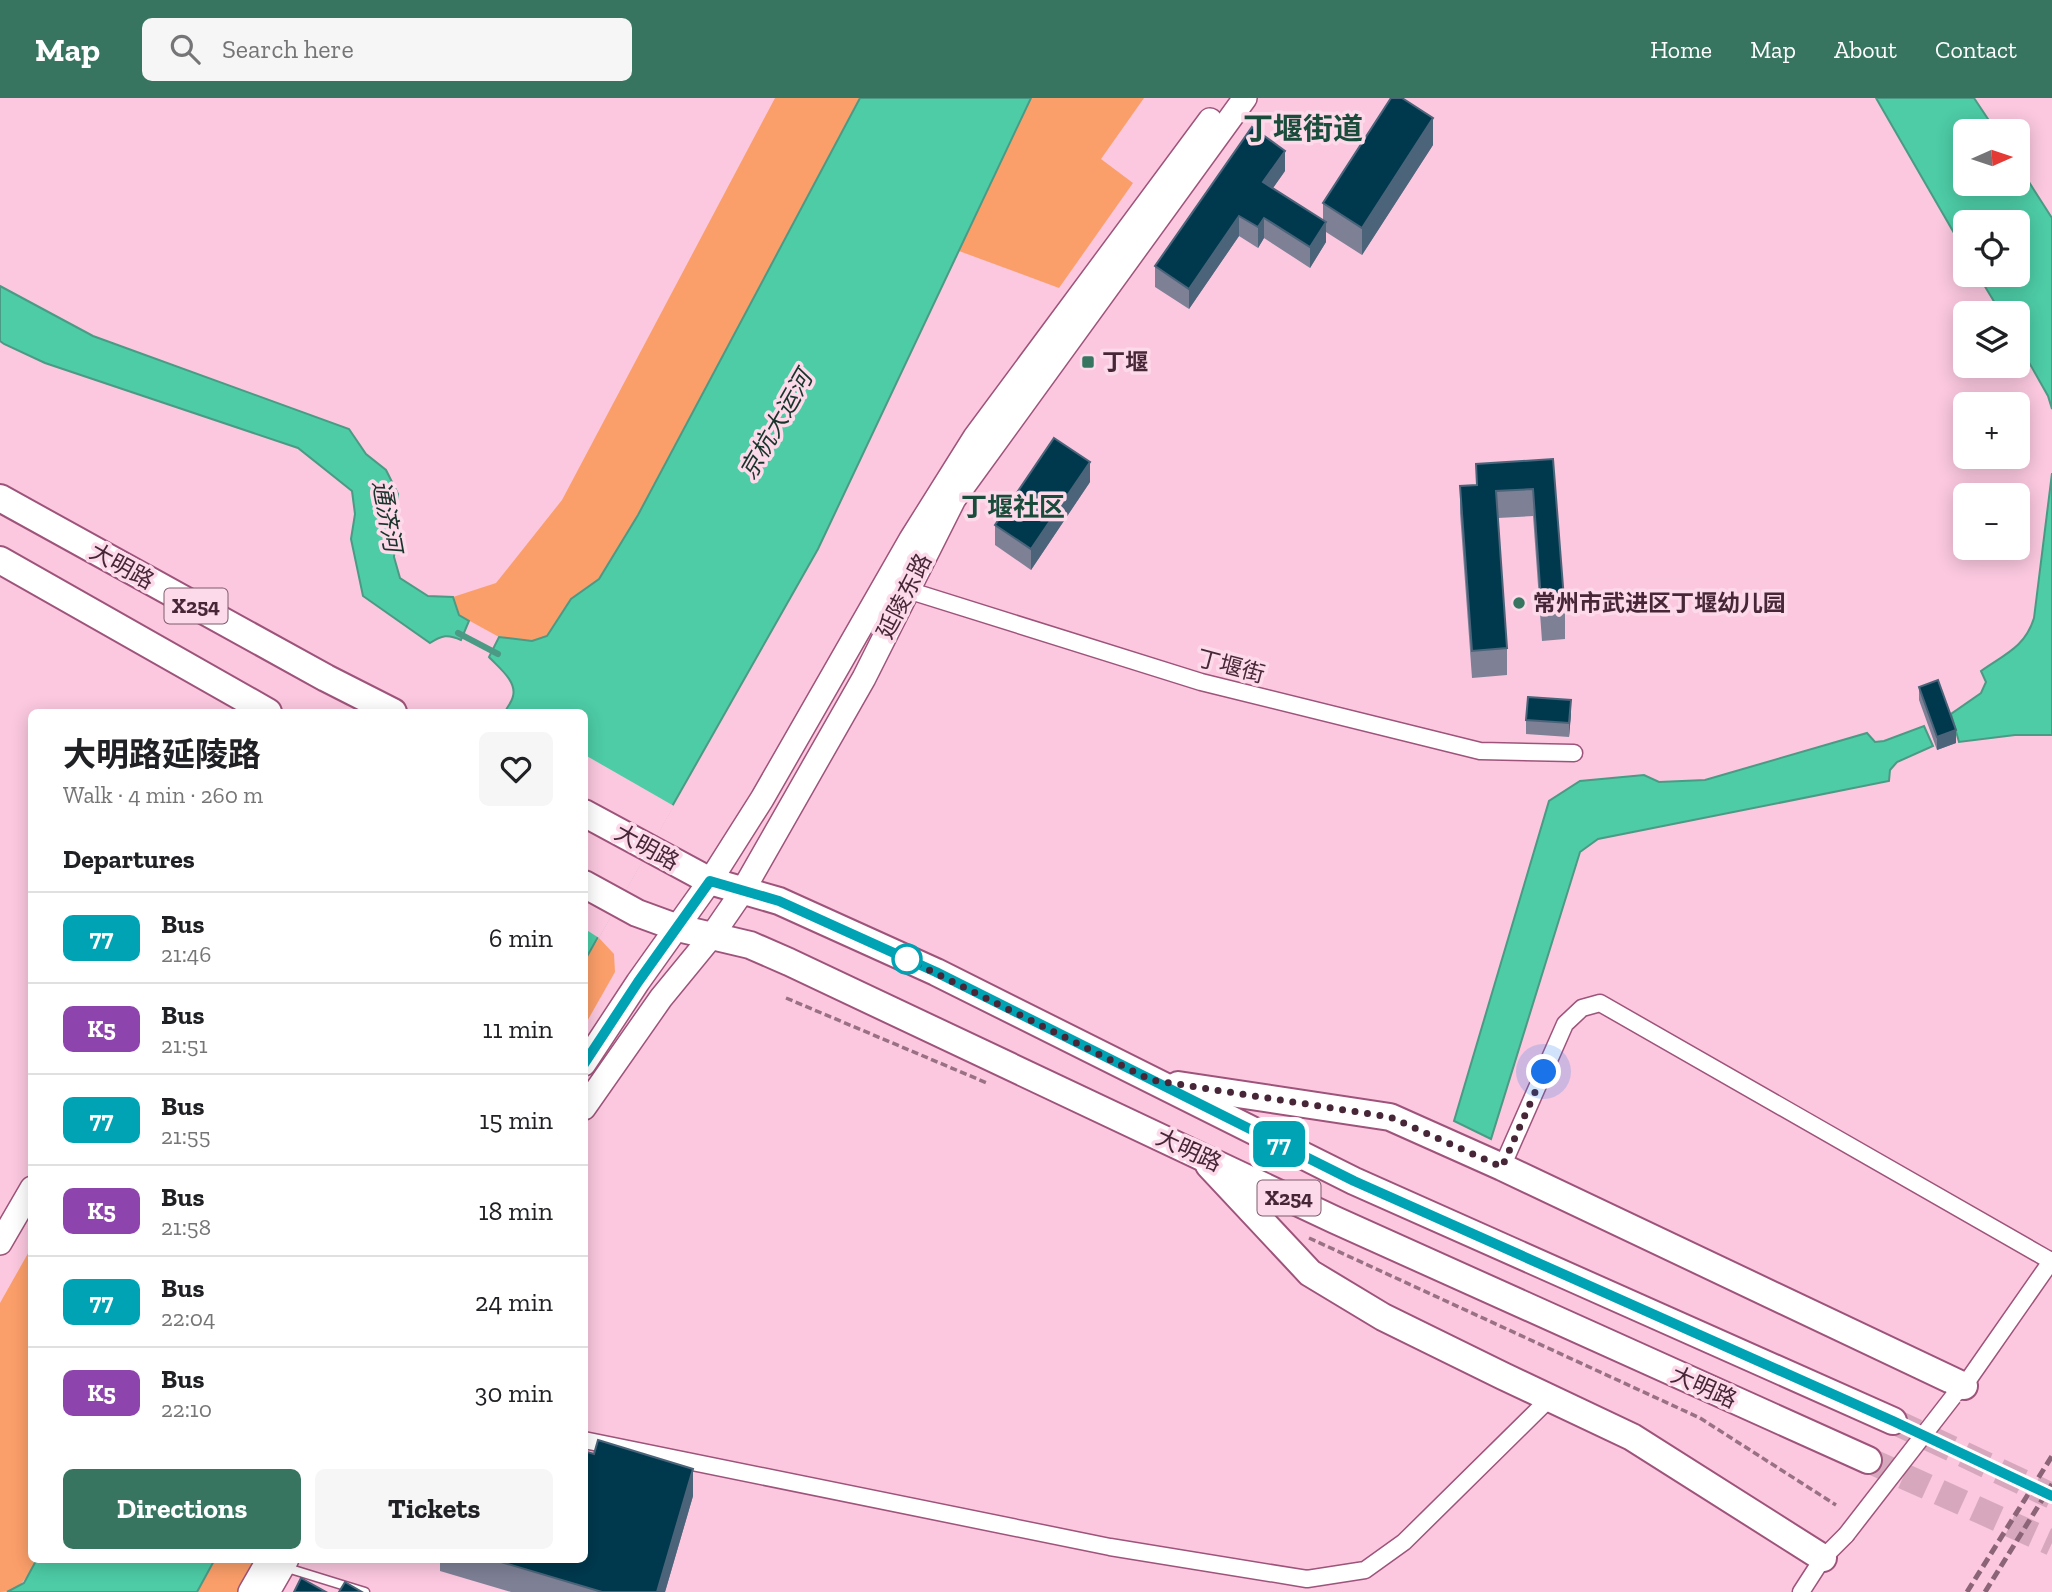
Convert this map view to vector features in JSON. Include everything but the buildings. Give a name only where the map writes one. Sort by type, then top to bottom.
[{"type":"main road","name":"延陵东路","points":[[588,1058],[710,881],[762,799],[885,584],[975,437],[1226,98]]},
{"type":"main road","name":"延陵东路","points":[[588,1102],[661,998],[711,937],[742,892],[864,678],[954,499],[1245,98]]},
{"type":"main road","name":"大明路","points":[[0,498],[387,709]]},
{"type":"main road","name":"X254","points":[[0,560],[263,709]]},
{"type":"main road","name":"大明路","points":[[588,815],[710,881],[779,901],[936,972],[1354,1181],[1893,1421]]},
{"type":"main road","name":"大明路","points":[[588,886],[637,913],[678,928],[750,945],[789,962],[1347,1226],[1868,1460]]},
{"type":"main road","points":[[1151,1080],[1390,1117],[1502,1167],[1959,1392]]},
{"type":"main road","points":[[1198,1154],[1310,1273],[1382,1317],[1632,1437],[1823,1558]]},
{"type":"main road","points":[[0,1242],[28,1195]]},
{"type":"main road","points":[[250,1592],[275,1563]]},
{"type":"main road","points":[[268,1592],[276,1563]]},
{"type":"street","name":"丁堰街","points":[[885,584],[1201,682],[1413,735],[1480,751],[1574,753]]},
{"type":"street","points":[[1502,1167],[1565,1024],[1582,1008],[1600,1003],[2052,1261],[1959,1392],[1846,1535],[1823,1558],[1801,1592]]},
{"type":"street","points":[[588,1441],[1110,1547],[1307,1579],[1365,1570],[1405,1542],[1550,1398]]},
{"type":"lane","points":[[283,1563],[365,1592]]},
{"type":"path","points":[[786,998],[990,1084]]},
{"type":"path","points":[[1300,1234],[1700,1418],[1836,1505]]},
{"type":"shaded area","points":[[775,98],[860,98],[638,515],[599,579],[571,599],[547,636],[532,641],[499,637],[459,615],[453,597],[496,583],[562,500]]},
{"type":"shaded area","points":[[1031,98],[1144,98],[1101,159],[1133,183],[1059,288],[959,251]]},
{"type":"shaded area","points":[[599,938],[614,954],[615,972],[588,1020],[588,955]]},
{"type":"shaded area","points":[[28,1253],[28,1563],[35,1563],[19,1586],[0,1592],[0,1303]]},
{"type":"shaded area","points":[[212,1563],[259,1563],[243,1592],[197,1592]]},
{"type":"water","name":"京杭大运河","points":[[860,98],[1031,98],[818,549],[588,955],[588,709],[506,709],[512,698],[512,685],[489,657],[499,637],[532,641],[547,636],[571,599],[599,579],[638,515]]},
{"type":"water","points":[[1876,98],[1974,98],[1988,119],[1953,119],[1953,196],[2030,196],[2030,184],[2052,218],[2052,409],[2048,396],[2030,364],[2030,301],[1994,301],[1985,287],[2030,287],[2030,210],[1953,210],[1953,231]]},
{"type":"water","points":[[0,286],[93,336],[349,429],[366,454],[386,470],[398,494],[394,557],[400,578],[428,596],[453,597],[459,615],[469,621],[461,640],[445,636],[430,643],[363,596],[351,539],[355,514],[352,491],[298,448],[45,363],[4,344],[0,341]]},
{"type":"water","points":[[2052,473],[2052,735],[2015,735],[1959,742],[1951,714],[1981,693],[1986,682],[1981,671],[2020,643],[2034,618]]},
{"type":"water","points":[[1924,726],[1933,746],[1897,762],[1890,770],[1889,781],[1598,839],[1580,852],[1491,1139],[1454,1121],[1549,801],[1580,781],[1644,775],[1659,782],[1705,780],[1867,733],[1875,742],[1884,741]]},
{"type":"water","points":[[35,1563],[213,1563],[197,1592],[7,1592],[24,1583]]},
{"type":"pier","points":[[588,757],[674,806],[599,938],[588,931]]},
{"type":"waterway","name":"通济河","points":[[458,633],[498,654]]},
{"type":"tunnel","points":[[1893,1421],[2052,1496]]},
{"type":"tunnel","points":[[1868,1460],[2052,1543]]},
{"type":"railway","points":[[1967,1592],[2052,1456]]},
{"type":"railway","points":[[1985,1592],[2052,1484]]},
{"type":"bus line","name":"77","points":[[588,1058],[710,881],[779,901],[936,972],[1354,1181],[1893,1421],[2052,1496]]},
{"type":"place","name":"丁堰","points":[[1088,362]]},
{"type":"place","name":"常州市武进区丁堰幼儿园","points":[[1519,603]]},
{"type":"district","name":"丁堰街道","points":[[1303,129]]},
{"type":"district","name":"丁堰社区","points":[[1013,507]]},
{"type":"route","points":[[907,959],[1151,1080],[1390,1117],[1502,1167],[1544,1072]]}]
